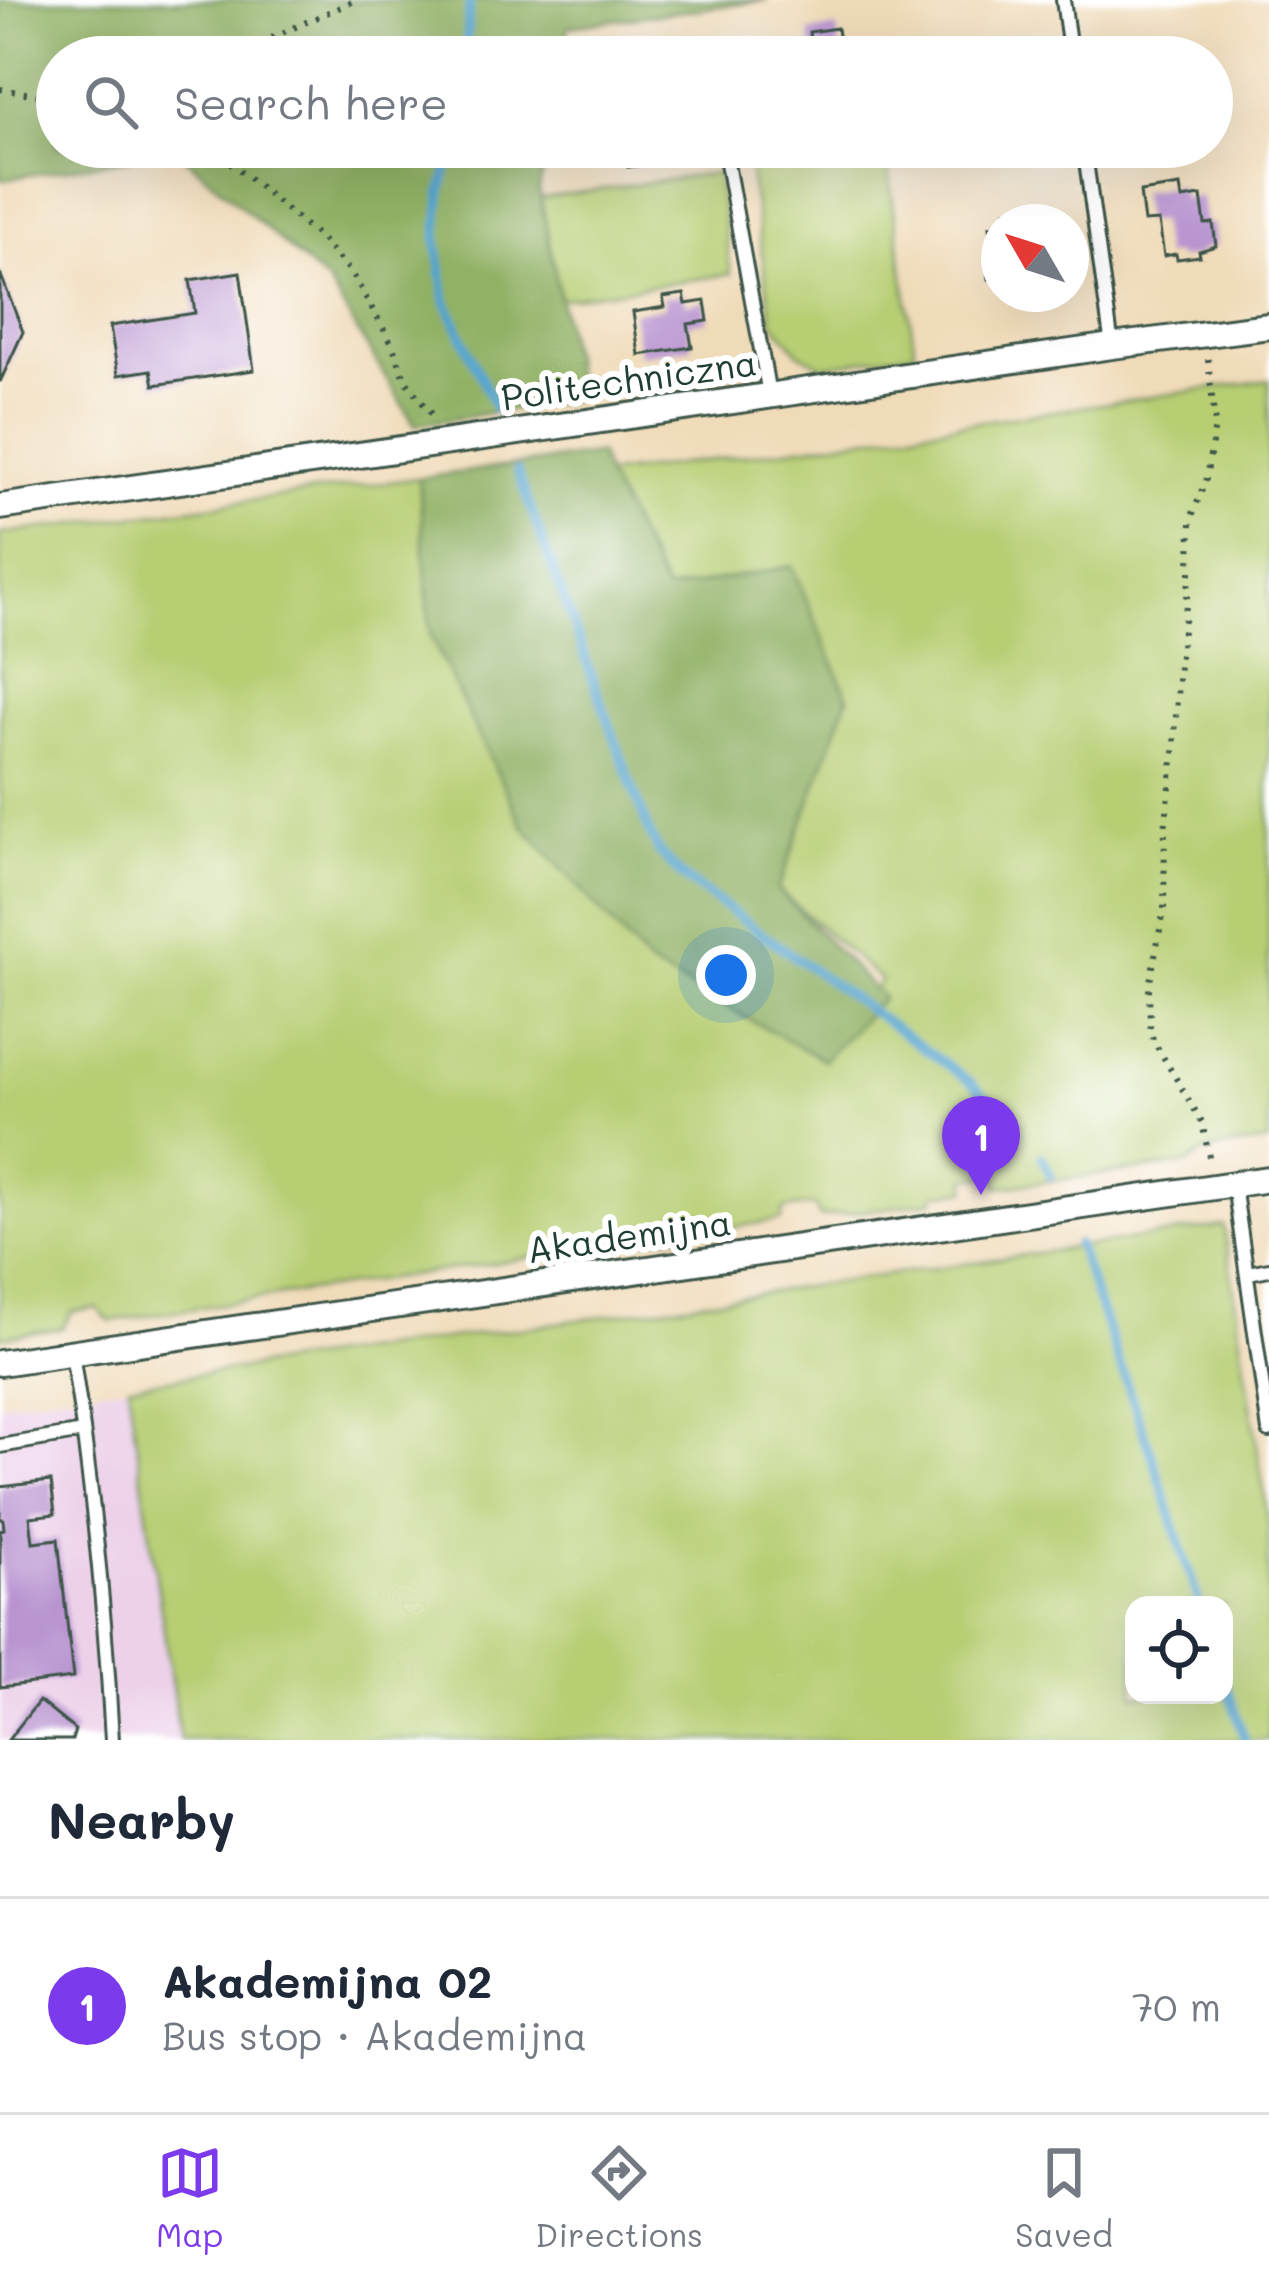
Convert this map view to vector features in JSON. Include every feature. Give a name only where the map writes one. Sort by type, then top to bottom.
[{"type":"street","name":"Politechniczna","points":[[0,507],[1269,326]]},
{"type":"street","name":"Akademijna","points":[[0,1363],[1269,1179]]},
{"type":"lane","points":[[1063,0],[1068,36]]},
{"type":"lane","points":[[728,168],[770,396]]},
{"type":"lane","points":[[1087,168],[1112,346]]},
{"type":"lane","points":[[1234,1184],[1269,1431]]},
{"type":"lane","points":[[1247,1273],[1269,1270]]},
{"type":"lane","points":[[72,1353],[106,1630],[112,1740]]},
{"type":"lane","points":[[0,1446],[83,1432]]},
{"type":"path","points":[[275,36],[356,0]]},
{"type":"path","points":[[0,88],[36,94]]},
{"type":"path","points":[[237,168],[319,237],[352,273],[392,344],[406,381],[442,429],[458,442]]},
{"type":"path","points":[[1204,334],[1216,415],[1206,479],[1192,519],[1165,829],[1164,909],[1149,987],[1153,1040],[1202,1122],[1210,1162]]},
{"type":"shaded area","points":[[128,1385],[180,1740],[0,1740],[0,1403]]},
{"type":"green space","points":[[0,0],[768,0],[569,26],[567,36],[36,36],[36,168],[71,168],[0,180]]},
{"type":"green space","points":[[197,168],[543,168],[539,190],[579,399],[415,425],[328,283]]},
{"type":"green space","points":[[749,168],[888,168],[915,352],[823,366],[798,352],[772,321]]},
{"type":"green space","points":[[717,173],[731,274],[560,299],[541,198]]},
{"type":"green space","points":[[1269,380],[1269,1142],[1215,1150],[1188,1164],[999,1187],[996,1175],[967,1178],[967,1190],[934,1194],[934,1201],[820,1217],[814,1205],[784,1209],[781,1220],[110,1321],[96,1308],[72,1312],[62,1328],[0,1337],[0,534],[419,478],[430,635],[824,1060],[881,980],[778,890],[847,697],[666,591],[606,475]]},
{"type":"green space","points":[[599,454],[666,591],[792,566],[848,697],[778,890],[883,998],[824,1060],[649,965],[523,826],[430,635],[419,478]]},
{"type":"green space","points":[[1224,1226],[1269,1525],[1269,1740],[180,1740],[128,1385]]},
{"type":"building","points":[[837,28],[838,36],[809,36],[809,32]]},
{"type":"building","points":[[1180,186],[1182,199],[1201,196],[1205,224],[1213,223],[1216,246],[1199,251],[1200,256],[1177,259],[1176,254],[1164,256],[1159,221],[1144,222],[1140,192]]},
{"type":"building","points":[[240,272],[254,370],[154,385],[151,370],[118,375],[110,326],[195,313],[190,280]]},
{"type":"building","points":[[0,273],[23,332],[0,382]]},
{"type":"building","points":[[684,294],[686,304],[705,301],[708,321],[688,324],[692,347],[639,355],[633,312],[665,307],[663,297]]},
{"type":"building","points":[[51,1481],[55,1514],[30,1517],[33,1542],[58,1539],[73,1678],[0,1687],[0,1530],[4,1529],[0,1487]]},
{"type":"building","points":[[39,1701],[75,1730],[72,1740],[8,1740]]},
{"type":"waterway","points":[[467,36],[470,0]]},
{"type":"waterway","points":[[448,168],[437,242],[446,301],[496,410]]},
{"type":"waterway","points":[[517,471],[660,854],[684,878],[972,1083],[1014,1125]]},
{"type":"waterway","points":[[1042,1157],[1051,1176]]},
{"type":"waterway","points":[[1077,1244],[1197,1596]]},
{"type":"waterway","points":[[1233,1704],[1245,1740]]},
{"type":"place","name":"Akademijna 02","points":[[981,1195]]}]
